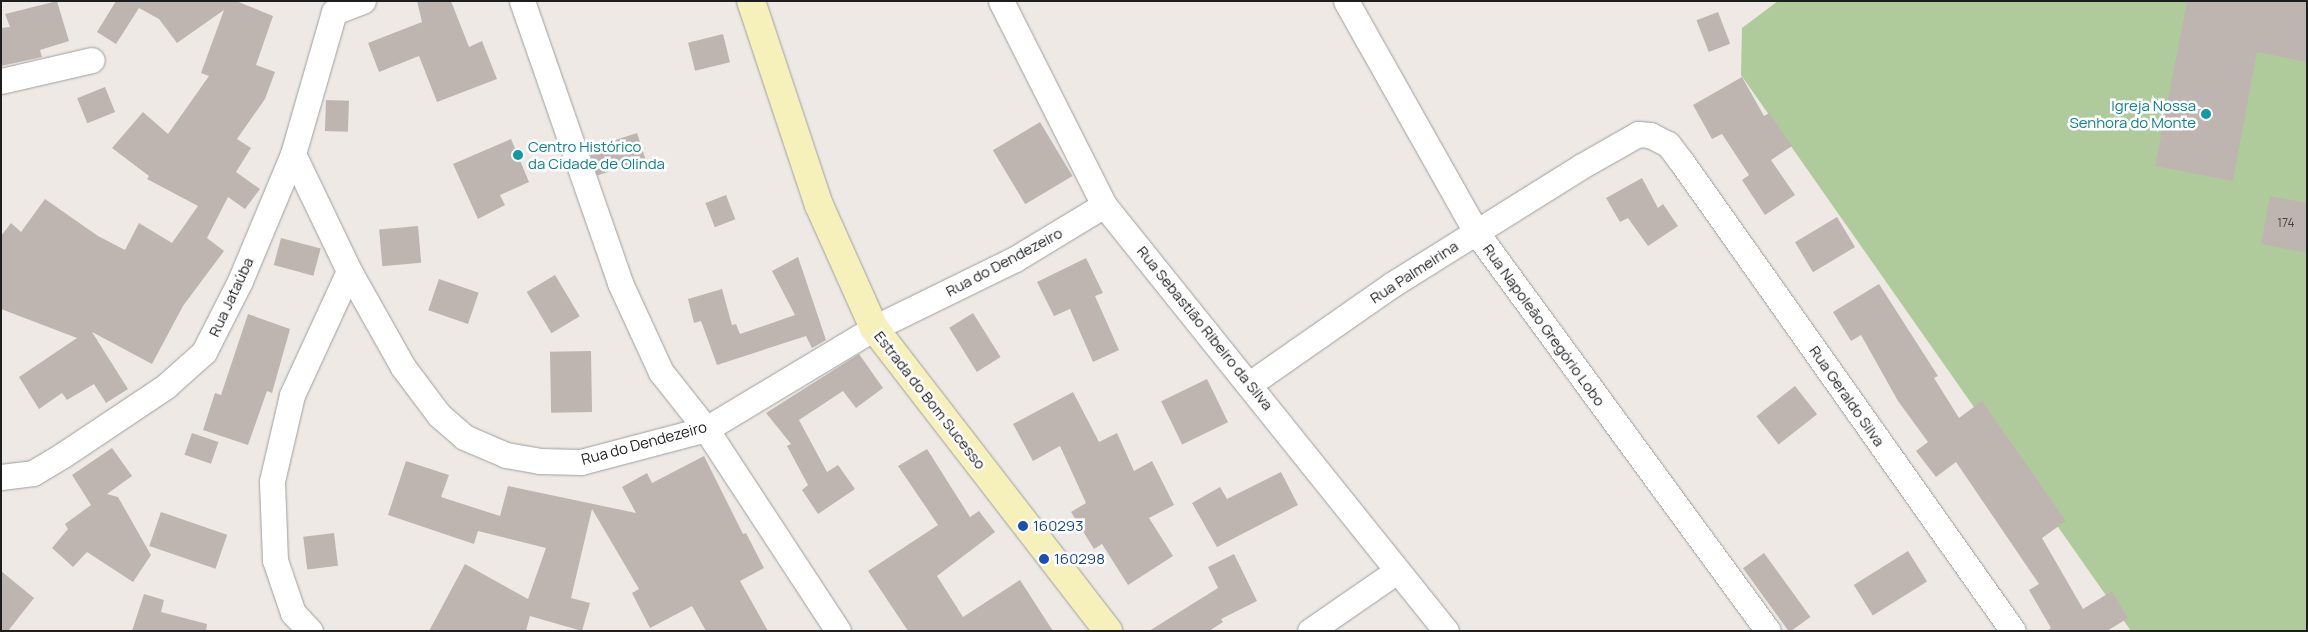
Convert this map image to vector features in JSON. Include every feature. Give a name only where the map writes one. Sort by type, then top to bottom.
[{"type":"street","points":[[327,6],[363,1]]},
{"type":"street","points":[[522,1],[620,283],[661,372],[706,428],[838,631]]},
{"type":"street","name":"Estrada do Bom Sucesso","points":[[751,1],[819,205],[874,328],[1108,631]]},
{"type":"street","name":"Rua Sebastião Ribeiro da Silva","points":[[1001,1],[1104,205],[1251,383],[1446,631]]},
{"type":"street","name":"Rua Napoleão Gregório Lobo","points":[[1346,1],[1476,232],[1768,631]]},
{"type":"street","name":"Rua Jataúba","points":[[1,477],[34,473],[63,456],[166,386],[204,352],[236,290],[293,154],[327,6]]},
{"type":"street","points":[[1,82],[92,60]]},
{"type":"street","name":"Rua Palmeirina","points":[[1251,383],[1393,284],[1638,134],[1650,135],[1668,144],[1681,161]]},
{"type":"street","name":"Rua do Dendezeiro","points":[[293,154],[349,271],[403,367],[439,415],[464,437],[506,454],[539,461],[581,462],[706,428],[776,390],[874,328],[1015,259],[1104,205]]},
{"type":"street","name":"Rua Geraldo Silva","points":[[1681,161],[2013,631]]},
{"type":"street","points":[[310,631],[293,613],[275,560],[272,481],[292,395],[349,271]]},
{"type":"street","points":[[1310,631],[1398,571]]},
{"type":"green space","points":[[1778,1],[2307,1],[2307,631],[2131,631],[1741,75],[1742,28]]},
{"type":"building","points":[[57,1],[69,41],[40,50],[42,57],[1,66],[1,28],[10,27],[5,14]]},
{"type":"building","points":[[116,1],[236,1],[273,16],[256,65],[275,72],[265,99],[237,139],[251,148],[236,172],[260,189],[245,209],[228,197],[207,238],[224,251],[183,306],[152,364],[92,332],[128,389],[106,403],[94,384],[67,400],[62,393],[39,409],[19,377],[77,338],[1,309],[1,236],[11,223],[21,232],[45,199],[98,236],[125,250],[139,223],[172,243],[198,206],[147,179],[149,176],[112,148],[143,112],[168,134],[209,76],[201,73],[224,10],[177,43],[159,19],[139,8],[116,44],[97,32]]},
{"type":"building","points":[[417,1],[451,1],[469,47],[482,41],[497,79],[437,102],[419,56],[379,72],[368,43],[422,22]]},
{"type":"building","name":"Igreja Nossa Senhora do Monte","points":[[2187,1],[2307,1],[2307,62],[2257,52],[2233,181],[2155,166]]},
{"type":"building","points":[[1718,12],[1730,44],[1709,52],[1697,20]]},
{"type":"building","points":[[723,34],[730,62],[695,71],[688,43]]},
{"type":"building","points":[[1742,77],[1764,116],[1769,113],[1792,146],[1771,160],[1795,195],[1765,215],[1742,180],[1749,175],[1722,134],[1712,139],[1693,105]]},
{"type":"building","points":[[105,87],[115,112],[87,123],[77,98]]},
{"type":"building","points":[[326,100],[349,101],[348,132],[325,131]]},
{"type":"building","points":[[1040,122],[1072,176],[1025,204],[993,150]]},
{"type":"building","points":[[637,133],[646,160],[597,175],[588,149]]},
{"type":"building","points":[[511,139],[529,182],[500,195],[505,205],[478,219],[453,164]]},
{"type":"building","points":[[1642,178],[1658,208],[1663,204],[1678,226],[1648,246],[1628,218],[1620,222],[1606,198]]},
{"type":"building","points":[[726,195],[735,219],[715,227],[705,203]]},
{"type":"building","points":[[2270,196],[2307,203],[2307,253],[2261,244]]},
{"type":"building","points":[[1837,217],[1855,247],[1813,272],[1795,242]]},
{"type":"building","points":[[418,226],[421,263],[382,266],[379,229]]},
{"type":"building","points":[[281,238],[321,249],[313,276],[274,265]]},
{"type":"building","points":[[798,257],[826,340],[812,348],[806,336],[717,365],[701,321],[694,323],[688,299],[722,289],[732,325],[736,324],[740,334],[795,315],[772,271]]},
{"type":"building","points":[[1086,258],[1103,293],[1095,296],[1119,350],[1093,362],[1070,309],[1054,316],[1037,282]]},
{"type":"building","points":[[555,275],[580,316],[551,333],[527,292]]},
{"type":"building","points":[[439,279],[479,293],[468,324],[428,310]]},
{"type":"building","points":[[1879,284],[1938,376],[1934,378],[1959,418],[1982,401],[2066,521],[2042,538],[2083,609],[2112,591],[2128,618],[2107,631],[2047,631],[2051,628],[2029,590],[2039,584],[1956,462],[1936,477],[1916,451],[1928,442],[1898,401],[1861,335],[1851,341],[1833,312]]},
{"type":"building","points":[[973,313],[1001,357],[977,372],[949,328]]},
{"type":"building","points":[[248,314],[290,329],[272,393],[267,391],[248,445],[203,430],[215,393],[221,395]]},
{"type":"building","points":[[591,351],[592,412],[551,413],[550,352]]},
{"type":"building","points":[[859,354],[883,388],[856,408],[843,391],[799,420],[827,472],[838,465],[855,489],[818,514],[802,490],[808,485],[787,446],[791,444],[766,413]]},
{"type":"building","points":[[1207,379],[1228,422],[1182,444],[1161,401]]},
{"type":"building","points":[[1795,386],[1817,414],[1779,445],[1756,416]]},
{"type":"building","points":[[1073,392],[1099,442],[1117,433],[1134,471],[1152,461],[1174,505],[1149,518],[1173,556],[1128,585],[1102,544],[1094,549],[1071,512],[1086,503],[1060,446],[1033,461],[1013,424]]},
{"type":"building","points":[[192,433],[218,442],[211,464],[185,455]]},
{"type":"building","points":[[112,448],[132,476],[107,494],[118,497],[151,555],[133,582],[87,552],[73,567],[52,548],[68,529],[65,524],[91,505],[72,475]]},
{"type":"building","points":[[927,449],[970,517],[979,511],[995,532],[937,576],[963,617],[1020,580],[1053,631],[908,631],[868,571],[938,525],[898,466]]},
{"type":"building","points":[[704,456],[743,534],[746,533],[764,568],[740,581],[768,631],[706,631],[692,606],[650,628],[632,593],[639,589],[592,509],[571,598],[590,603],[582,631],[530,616],[526,631],[429,631],[465,564],[528,599],[546,548],[478,531],[474,544],[388,515],[406,461],[449,475],[441,497],[500,516],[508,486],[636,513],[622,487],[647,473],[652,483]]},
{"type":"building","points":[[1281,472],[1298,505],[1217,547],[1192,503],[1220,487],[1227,499]]},
{"type":"building","points":[[161,512],[227,535],[215,569],[149,546]]},
{"type":"building","points":[[334,533],[338,566],[307,570],[303,537]]},
{"type":"building","points":[[1908,551],[1927,582],[1873,615],[1854,585]]},
{"type":"building","points":[[1764,553],[1810,617],[1789,631],[1743,568]]},
{"type":"building","points":[[1234,554],[1257,601],[1221,619],[1223,622],[1209,631],[1149,631],[1218,588],[1208,567]]},
{"type":"building","points":[[1,571],[34,598],[8,631],[1,631]]},
{"type":"building","points":[[144,594],[164,600],[161,612],[207,624],[206,631],[132,631]]},
{"type":"place","name":"Igreja Nossa Senhora do Monte","points":[[2206,114]]},
{"type":"place","name":"Centro Histórico da Cidade de Olinda","points":[[518,155]]},
{"type":"place","name":"160293","points":[[1023,526]]},
{"type":"place","name":"160298","points":[[1044,559]]}]
